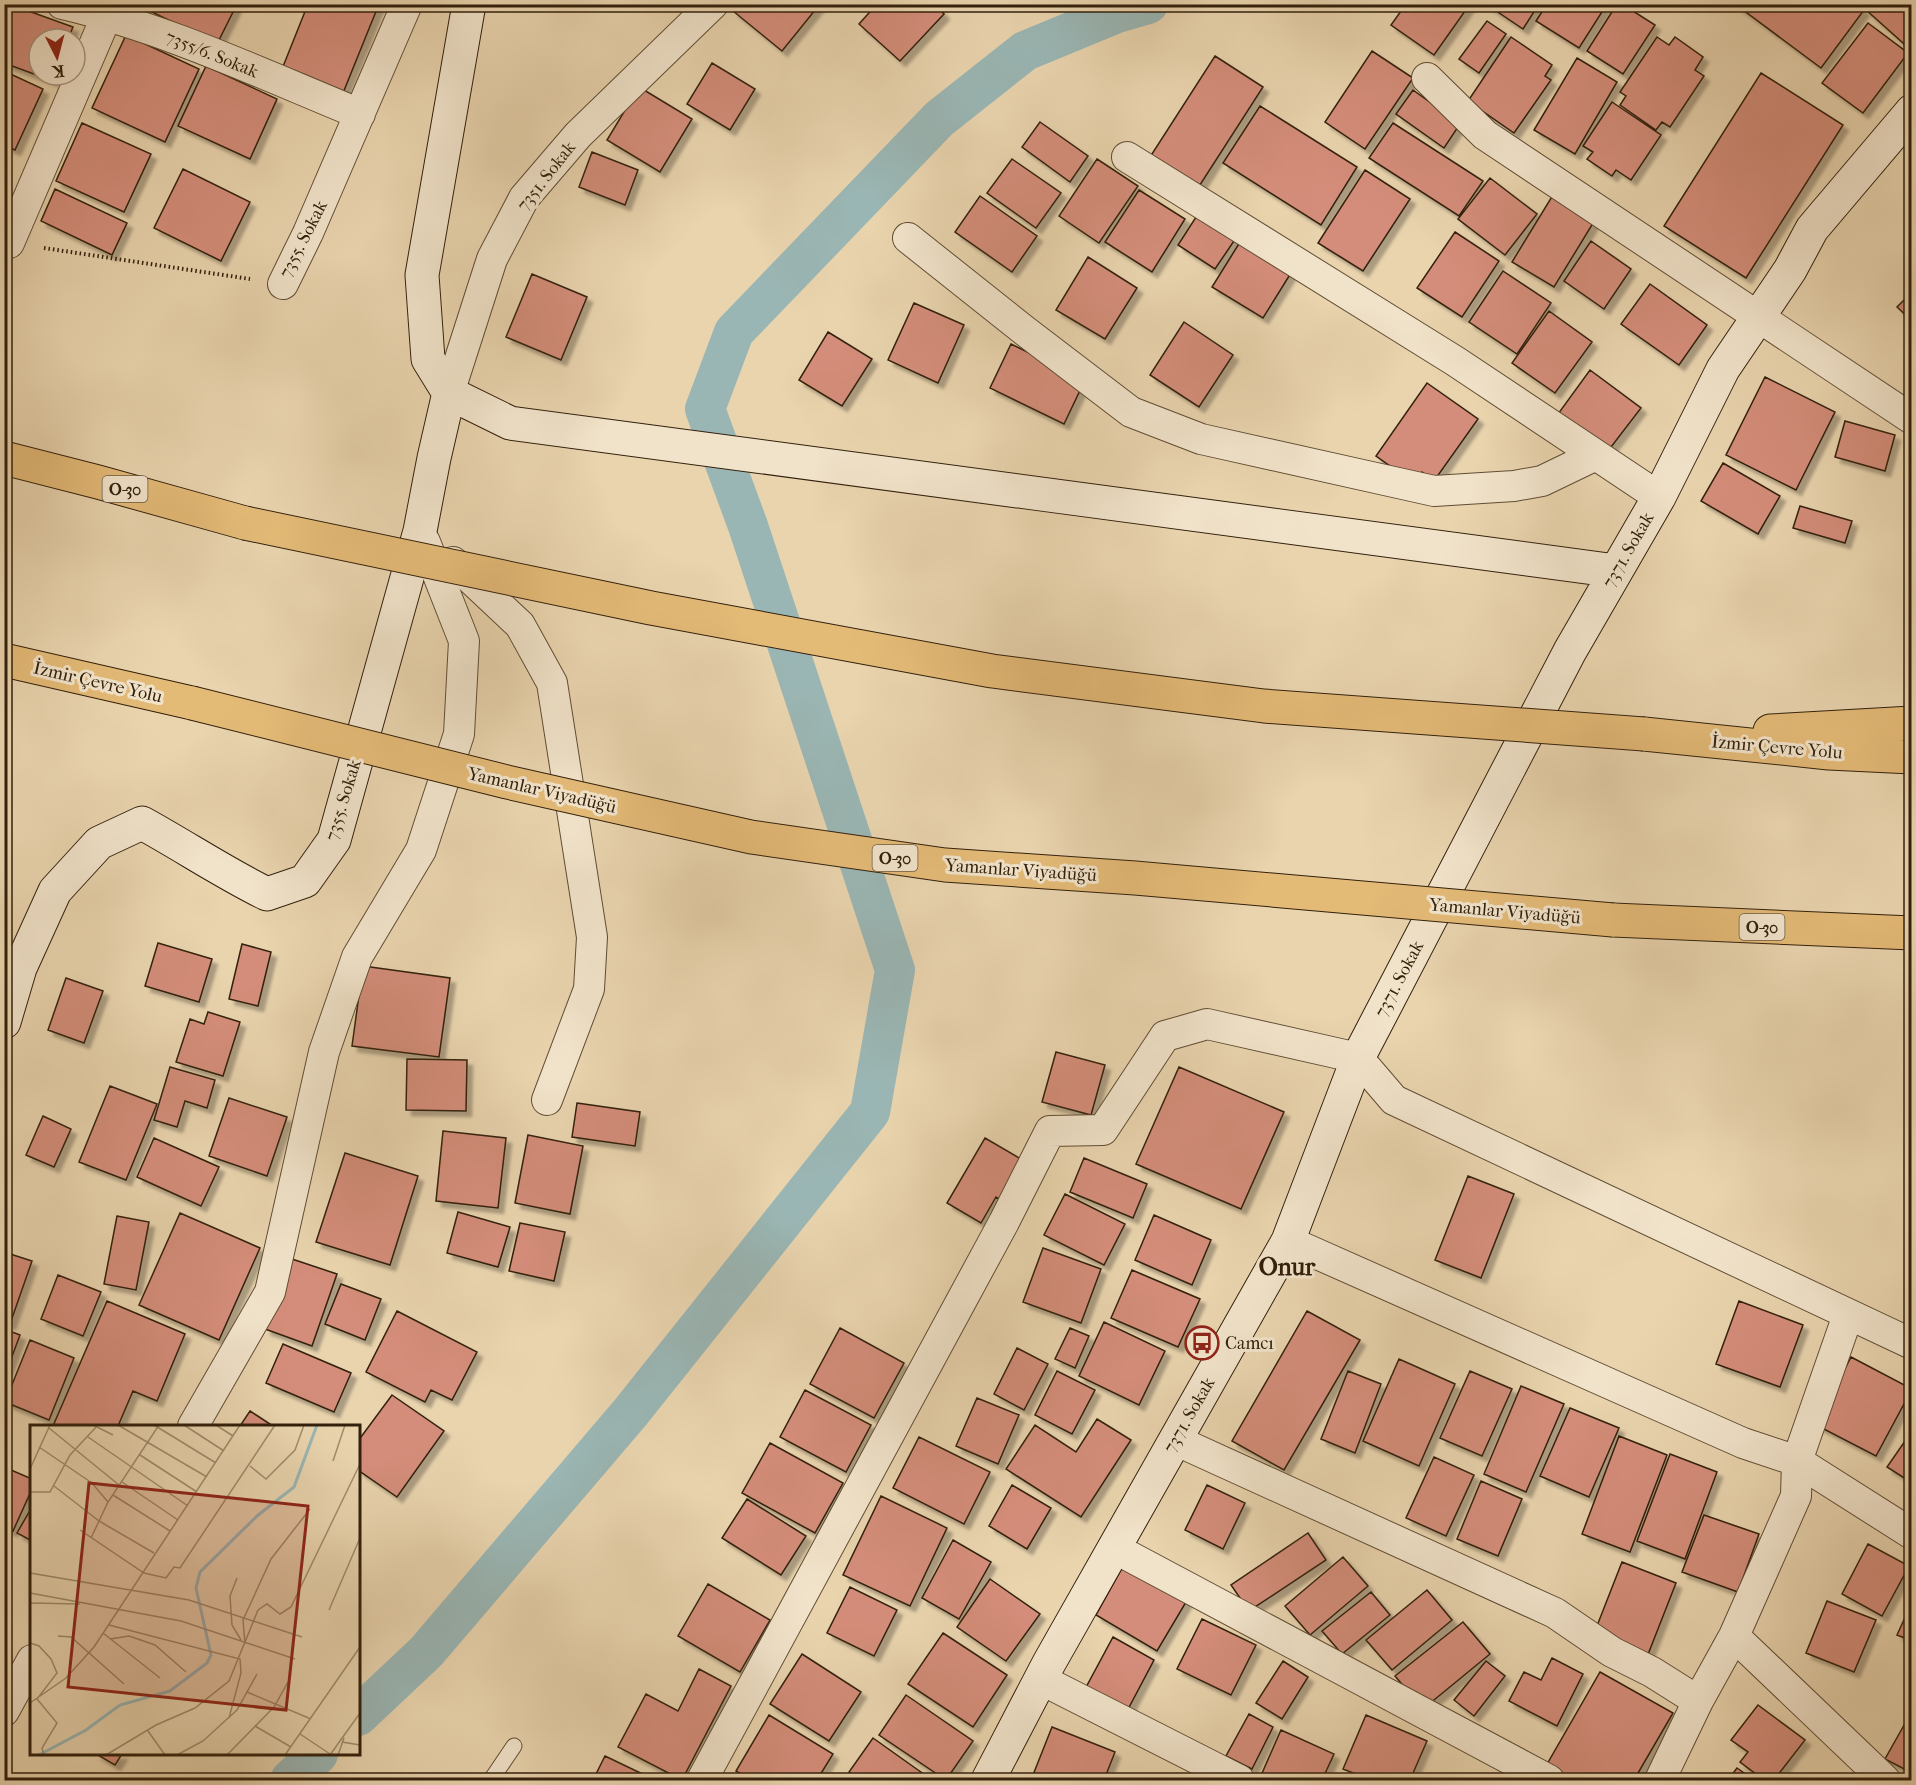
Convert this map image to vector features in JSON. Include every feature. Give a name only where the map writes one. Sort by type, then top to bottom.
[{"type":"highway","name":"O-30","points":[[4,458],[245,523],[651,608],[992,671],[1264,706],[1644,734]]},
{"type":"highway","name":"İzmir Çevre Yolu","points":[[4,660],[192,703]]},
{"type":"highway","name":"Yamanlar Viyadüğü","points":[[192,703],[507,782],[751,837],[945,866],[1135,878],[1613,920],[1911,933]]},
{"type":"highway","points":[[1644,734],[1763,731],[1911,723]]},
{"type":"highway","name":"İzmir Çevre Yolu","points":[[1644,734],[1829,753],[1911,757]]},
{"type":"street","name":"7355/6. Sokak","points":[[62,4],[111,10],[154,30],[360,114]]},
{"type":"street","name":"7355. Sokak","points":[[283,284],[308,233],[407,4]]},
{"type":"street","points":[[469,4],[422,275],[428,360],[450,393],[510,423],[1616,571]]},
{"type":"street","name":"7351. Sokak","points":[[450,393],[492,259],[524,198],[578,135],[712,4]]},
{"type":"street","points":[[9,243],[111,10]]},
{"type":"street","points":[[1427,78],[1485,135],[1911,420]]},
{"type":"street","name":"7371. Sokak","points":[[988,1780],[1040,1679],[1288,1240],[1358,1058],[1570,651],[1659,497],[1723,369],[1790,270],[1812,230],[1911,111]]},
{"type":"street","points":[[1127,157],[1455,361],[1659,497]]},
{"type":"street","points":[[908,238],[1025,332],[1131,412],[1201,439],[1434,491],[1514,486],[1542,481],[1596,455]]},
{"type":"street","name":"7355. Sokak","points":[[4,1022],[20,968],[55,891],[99,843],[142,823],[183,845],[232,877],[267,894],[305,881],[334,840],[420,531],[434,458],[450,393]]},
{"type":"street","points":[[420,531],[520,625],[552,683],[592,937],[589,989],[547,1100]]},
{"type":"street","points":[[194,1425],[270,1292],[324,1052],[357,957],[421,850],[459,734],[464,641],[420,531]]},
{"type":"street","points":[[702,1780],[1004,1222],[1050,1131],[1103,1130],[1165,1036],[1207,1024],[1358,1058],[1394,1100],[1911,1344]]},
{"type":"street","points":[[1288,1240],[1743,1443],[1797,1461],[1911,1534]]},
{"type":"street","points":[[1660,1780],[1698,1701],[1734,1636],[1796,1496],[1797,1461],[1848,1315]]},
{"type":"street","points":[[1175,1440],[1555,1613],[1612,1652],[1652,1672],[1698,1701]]},
{"type":"street","points":[[1114,1548],[1549,1780]]},
{"type":"street","points":[[1734,1636],[1885,1780]]},
{"type":"street","points":[[4,1711],[30,1664]]},
{"type":"street","points":[[1040,1679],[1239,1780]]},
{"type":"lane","points":[[491,1780],[514,1746]]},
{"type":"path","name":"7355. Sokak","points":[[9,243],[283,284]]},
{"type":"building","points":[[4,4],[73,27],[27,27],[27,71],[4,63]]},
{"type":"building","points":[[151,4],[237,4],[217,44],[148,10]]},
{"type":"building","points":[[308,4],[379,4],[343,93],[282,69]]},
{"type":"building","points":[[739,4],[820,4],[782,51],[733,11]]},
{"type":"building","points":[[877,4],[935,4],[944,14],[900,61],[859,24]]},
{"type":"building","points":[[1406,4],[1470,4],[1434,55],[1391,25]]},
{"type":"building","points":[[1486,4],[1539,4],[1523,29]]},
{"type":"building","points":[[1547,4],[1607,4],[1579,48],[1536,21]]},
{"type":"building","points":[[1617,4],[1622,4],[1655,25],[1623,74],[1587,51]]},
{"type":"building","points":[[1735,4],[1856,4],[1864,10],[1821,68]]},
{"type":"building","points":[[1869,4],[1912,4],[1912,51],[1865,9]]},
{"type":"building","points":[[1487,21],[1506,34],[1479,73],[1459,59]]},
{"type":"building","points":[[1868,23],[1908,53],[1863,113],[1822,83]]},
{"type":"building","points":[[126,35],[199,69],[165,142],[92,108]]},
{"type":"building","points":[[1511,37],[1552,65],[1545,76],[1551,80],[1514,133],[1468,101]]},
{"type":"building","points":[[1657,37],[1669,45],[1675,37],[1703,57],[1695,70],[1704,76],[1670,127],[1662,122],[1656,130],[1620,105],[1626,96],[1620,92]]},
{"type":"building","points":[[1372,51],[1413,78],[1365,149],[1325,122]]},
{"type":"building","points":[[1215,56],[1263,87],[1198,188],[1150,157]]},
{"type":"building","points":[[1577,58],[1617,82],[1575,154],[1534,130]]},
{"type":"building","points":[[712,63],[755,89],[730,130],[687,104]]},
{"type":"building","points":[[206,66],[277,99],[250,159],[178,126]]},
{"type":"building","points":[[4,71],[27,82],[27,87],[43,89],[15,150],[4,145]]},
{"type":"building","points":[[1761,73],[1843,125],[1746,278],[1664,226]]},
{"type":"building","points":[[639,87],[692,119],[660,172],[607,140]]},
{"type":"building","points":[[1413,90],[1460,124],[1444,148],[1396,114]]},
{"type":"building","points":[[1612,102],[1661,135],[1631,180],[1616,170],[1612,176],[1587,159],[1593,152],[1583,146]]},
{"type":"building","points":[[1260,106],[1357,167],[1321,225],[1223,163]]},
{"type":"building","points":[[1040,122],[1088,156],[1070,182],[1022,147]]},
{"type":"building","points":[[82,123],[151,154],[124,212],[56,181]]},
{"type":"building","points":[[1393,123],[1483,181],[1459,216],[1369,158]]},
{"type":"building","points":[[592,152],[638,170],[625,205],[579,187]]},
{"type":"building","points":[[1012,159],[1061,193],[1036,228],[987,193]]},
{"type":"building","points":[[1097,159],[1138,186],[1099,243],[1059,216]]},
{"type":"building","points":[[183,169],[250,202],[221,261],[154,228]]},
{"type":"building","points":[[1365,170],[1410,199],[1363,271],[1318,243]]},
{"type":"building","points":[[1490,178],[1537,214],[1505,255],[1458,219]]},
{"type":"building","points":[[55,189],[127,223],[112,255],[41,221]]},
{"type":"building","points":[[1139,190],[1185,219],[1152,272],[1105,242]]},
{"type":"building","points":[[1556,190],[1598,215],[1554,287],[1512,262]]},
{"type":"building","points":[[980,196],[1037,236],[1012,272],[955,232]]},
{"type":"building","points":[[1198,214],[1236,238],[1215,269],[1178,245]]},
{"type":"building","points":[[1455,232],[1499,261],[1462,317],[1417,288]]},
{"type":"building","points":[[1591,241],[1631,269],[1604,309],[1564,281]]},
{"type":"building","points":[[1240,242],[1291,273],[1263,318],[1212,287]]},
{"type":"building","points":[[1088,257],[1137,288],[1105,339],[1056,310]]},
{"type":"building","points":[[1503,271],[1551,303],[1517,354],[1469,322]]},
{"type":"building","points":[[532,274],[587,297],[561,360],[506,337]]},
{"type":"building","points":[[1650,284],[1707,325],[1679,365],[1621,324]]},
{"type":"building","points":[[1912,292],[1912,321],[1897,307]]},
{"type":"building","points":[[914,303],[964,325],[938,383],[888,360]]},
{"type":"building","points":[[1549,311],[1592,342],[1555,393],[1512,363]]},
{"type":"building","points":[[1184,322],[1233,355],[1199,407],[1150,375]]},
{"type":"building","points":[[828,332],[872,359],[842,406],[799,380]]},
{"type":"building","points":[[1011,344],[1085,380],[1064,424],[990,388]]},
{"type":"building","points":[[1590,370],[1641,408],[1608,451],[1558,414]]},
{"type":"building","points":[[1765,377],[1835,412],[1796,490],[1726,455]]},
{"type":"building","points":[[1427,383],[1478,419],[1434,481],[1422,472],[1414,483],[1376,456]]},
{"type":"building","points":[[1845,421],[1895,435],[1885,471],[1835,457]]},
{"type":"building","points":[[1723,463],[1780,496],[1758,534],[1701,501]]},
{"type":"building","points":[[1800,506],[1852,521],[1845,543],[1793,528]]},
{"type":"building","points":[[158,943],[212,959],[199,1002],[145,986]]},
{"type":"building","points":[[242,944],[271,952],[258,1006],[229,999]]},
{"type":"building","points":[[363,966],[450,978],[439,1057],[352,1046]]},
{"type":"building","points":[[66,978],[103,991],[84,1043],[48,1030]]},
{"type":"building","points":[[208,1012],[240,1022],[223,1076],[176,1062],[190,1019],[204,1024]]},
{"type":"building","points":[[1056,1052],[1105,1065],[1091,1115],[1042,1102]]},
{"type":"building","points":[[407,1059],[467,1060],[466,1111],[406,1110]]},
{"type":"building","points":[[170,1067],[215,1080],[207,1108],[185,1101],[177,1127],[154,1120]]},
{"type":"building","points":[[1179,1067],[1284,1112],[1241,1209],[1136,1164]]},
{"type":"building","points":[[110,1086],[157,1104],[126,1180],[79,1162]]},
{"type":"building","points":[[229,1098],[287,1117],[267,1176],[209,1156]]},
{"type":"building","points":[[577,1103],[640,1112],[635,1146],[572,1137]]},
{"type":"building","points":[[43,1116],[71,1129],[54,1167],[26,1155]]},
{"type":"building","points":[[443,1131],[506,1138],[498,1208],[436,1201]]},
{"type":"building","points":[[528,1135],[583,1146],[570,1214],[515,1203]]},
{"type":"building","points":[[154,1138],[219,1167],[201,1206],[137,1177]]},
{"type":"building","points":[[985,1138],[1031,1165],[1007,1204],[996,1197],[981,1223],[947,1203]]},
{"type":"building","points":[[345,1153],[418,1176],[390,1265],[316,1242]]},
{"type":"building","points":[[1084,1158],[1147,1184],[1133,1218],[1070,1192]]},
{"type":"building","points":[[1468,1176],[1514,1194],[1481,1278],[1435,1260]]},
{"type":"building","points":[[1065,1194],[1125,1224],[1104,1265],[1044,1235]]},
{"type":"building","points":[[458,1212],[510,1227],[498,1267],[447,1253]]},
{"type":"building","points":[[180,1213],[260,1248],[219,1340],[139,1305]]},
{"type":"building","points":[[1154,1215],[1211,1240],[1192,1285],[1135,1260]]},
{"type":"building","points":[[117,1216],[149,1222],[136,1290],[104,1284]]},
{"type":"building","points":[[520,1223],[565,1232],[554,1281],[509,1271]]},
{"type":"building","points":[[1043,1248],[1101,1269],[1081,1323],[1023,1302]]},
{"type":"building","points":[[4,1252],[32,1261],[10,1324],[4,1322]]},
{"type":"building","points":[[289,1258],[337,1274],[312,1346],[265,1329]]},
{"type":"building","points":[[1132,1270],[1200,1299],[1178,1347],[1111,1318]]},
{"type":"building","points":[[58,1275],[101,1292],[83,1336],[41,1319]]},
{"type":"building","points":[[341,1284],[381,1299],[365,1340],[325,1324]]},
{"type":"building","points":[[107,1301],[185,1334],[157,1401],[133,1391],[118,1425],[53,1425]]},
{"type":"building","points":[[1739,1301],[1803,1325],[1780,1387],[1716,1364]]},
{"type":"building","points":[[397,1311],[477,1352],[452,1400],[431,1390],[425,1402],[366,1372]]},
{"type":"building","points":[[1307,1311],[1360,1340],[1284,1470],[1232,1441]]},
{"type":"building","points":[[1104,1322],[1165,1351],[1139,1405],[1079,1376]]},
{"type":"building","points":[[840,1328],[904,1363],[874,1418],[810,1384]]},
{"type":"building","points":[[1070,1328],[1089,1336],[1075,1368],[1055,1359]]},
{"type":"building","points":[[4,1329],[20,1335],[4,1378]]},
{"type":"building","points":[[30,1340],[74,1358],[49,1420],[5,1402]]},
{"type":"building","points":[[283,1344],[351,1373],[334,1412],[266,1383]]},
{"type":"building","points":[[1017,1348],[1048,1364],[1024,1410],[994,1394]]},
{"type":"building","points":[[1851,1357],[1912,1389],[1876,1456],[1816,1425]]},
{"type":"building","points":[[1399,1359],[1455,1384],[1419,1466],[1363,1441]]},
{"type":"building","points":[[1057,1371],[1095,1390],[1072,1434],[1035,1415]]},
{"type":"building","points":[[1348,1371],[1381,1384],[1355,1453],[1321,1439]]},
{"type":"building","points":[[1470,1371],[1512,1389],[1482,1456],[1440,1438]]},
{"type":"building","points":[[1521,1386],[1564,1404],[1526,1492],[1484,1474]]},
{"type":"building","points":[[805,1390],[871,1425],[846,1472],[780,1437]]},
{"type":"building","points":[[392,1395],[444,1431],[397,1497],[360,1471],[360,1438]]},
{"type":"building","points":[[977,1398],[1019,1415],[998,1464],[956,1446]]},
{"type":"building","points":[[1570,1408],[1619,1428],[1589,1497],[1540,1476]]},
{"type":"building","points":[[250,1411],[271,1425],[241,1425]]},
{"type":"building","points":[[1097,1419],[1131,1440],[1081,1517],[1006,1469],[1035,1425],[1076,1452]]},
{"type":"building","points":[[1912,1431],[1912,1483],[1887,1467]]},
{"type":"building","points":[[1619,1436],[1667,1455],[1630,1552],[1582,1534]]},
{"type":"building","points":[[919,1437],[990,1472],[964,1524],[893,1488]]},
{"type":"building","points":[[770,1443],[843,1483],[815,1533],[742,1493]]},
{"type":"building","points":[[1670,1454],[1717,1472],[1685,1559],[1637,1541]]},
{"type":"building","points":[[1434,1457],[1474,1475],[1446,1536],[1406,1518]]},
{"type":"building","points":[[4,1467],[30,1478],[30,1493],[13,1531],[4,1528]]},
{"type":"building","points":[[1481,1481],[1522,1499],[1498,1556],[1457,1539]]},
{"type":"building","points":[[1012,1485],[1051,1508],[1027,1549],[989,1526]]},
{"type":"building","points":[[1207,1485],[1245,1503],[1223,1549],[1185,1530]]},
{"type":"building","points":[[881,1496],[947,1528],[910,1606],[843,1575]]},
{"type":"building","points":[[747,1499],[806,1536],[781,1575],[722,1538]]},
{"type":"building","points":[[30,1510],[30,1540],[17,1533]]},
{"type":"building","points":[[1704,1515],[1759,1534],[1738,1592],[1682,1572]]},
{"type":"building","points":[[1308,1533],[1326,1560],[1249,1611],[1231,1585]]},
{"type":"building","points":[[953,1540],[991,1562],[959,1619],[922,1598]]},
{"type":"building","points":[[1868,1544],[1909,1566],[1882,1616],[1842,1594]]},
{"type":"building","points":[[1343,1557],[1368,1586],[1310,1635],[1285,1606]]},
{"type":"building","points":[[1126,1561],[1189,1597],[1157,1651],[1096,1615]]},
{"type":"building","points":[[1622,1562],[1676,1583],[1647,1657],[1593,1636]]},
{"type":"building","points":[[990,1579],[1040,1614],[1006,1661],[957,1627]]},
{"type":"building","points":[[708,1584],[770,1620],[740,1672],[678,1636]]},
{"type":"building","points":[[850,1587],[897,1610],[874,1656],[827,1633]]},
{"type":"building","points":[[1427,1590],[1452,1620],[1392,1670],[1366,1640]]},
{"type":"building","points":[[1371,1592],[1390,1615],[1342,1654],[1322,1631]]},
{"type":"building","points":[[1827,1601],[1876,1620],[1854,1672],[1806,1653]]},
{"type":"building","points":[[1912,1602],[1912,1641],[1897,1635]]},
{"type":"building","points":[[1202,1619],[1256,1645],[1231,1695],[1177,1669]]},
{"type":"building","points":[[1463,1622],[1490,1654],[1423,1709],[1395,1676]]},
{"type":"building","points":[[943,1633],[1007,1675],[973,1727],[908,1684]]},
{"type":"building","points":[[1113,1637],[1154,1660],[1126,1713],[1084,1691]]},
{"type":"building","points":[[802,1654],[861,1692],[829,1741],[770,1704]]},
{"type":"building","points":[[1552,1658],[1583,1674],[1557,1726],[1509,1701],[1524,1672],[1541,1680]]},
{"type":"building","points":[[1283,1661],[1308,1677],[1282,1719],[1256,1703]]},
{"type":"building","points":[[1486,1661],[1505,1676],[1474,1716],[1454,1700]]},
{"type":"building","points":[[699,1669],[731,1686],[682,1780],[618,1747],[646,1694],[678,1711]]},
{"type":"building","points":[[1600,1672],[1673,1713],[1634,1780],[1572,1780],[1546,1766]]},
{"type":"building","points":[[906,1695],[973,1741],[946,1780],[879,1735]]},
{"type":"building","points":[[1758,1705],[1805,1740],[1774,1780],[1764,1780],[1740,1762],[1748,1752],[1731,1740]]},
{"type":"building","points":[[1912,1711],[1912,1773],[1885,1759]]},
{"type":"building","points":[[1249,1714],[1273,1727],[1252,1769],[1226,1756]]},
{"type":"building","points":[[769,1715],[833,1754],[817,1780],[751,1780],[736,1771]]},
{"type":"building","points":[[1366,1715],[1427,1741],[1410,1780],[1371,1780],[1343,1769]]},
{"type":"building","points":[[1052,1727],[1115,1752],[1104,1780],[1031,1780]]},
{"type":"building","points":[[1281,1730],[1334,1754],[1322,1780],[1259,1780]]},
{"type":"building","points":[[873,1738],[932,1780],[861,1780],[849,1772]]},
{"type":"building","points":[[98,1755],[121,1755],[115,1765]]},
{"type":"building","points":[[605,1756],[655,1780],[593,1780]]},
{"type":"building","points":[[1737,1768],[1754,1780],[1728,1780]]},
{"type":"building","points":[[1179,1774],[1193,1780],[1175,1780]]},
{"type":"waterway","points":[[360,1714],[426,1652],[630,1413],[870,1112],[895,970],[748,526],[705,409],[734,332],[939,119],[1025,51],[1117,13],[1148,4]]},
{"type":"waterway","points":[[290,1780],[317,1755]]},
{"type":"place","name":"Camcı","points":[[1202,1343]]},
{"type":"district","name":"Onur","points":[[1287,1267]]}]
